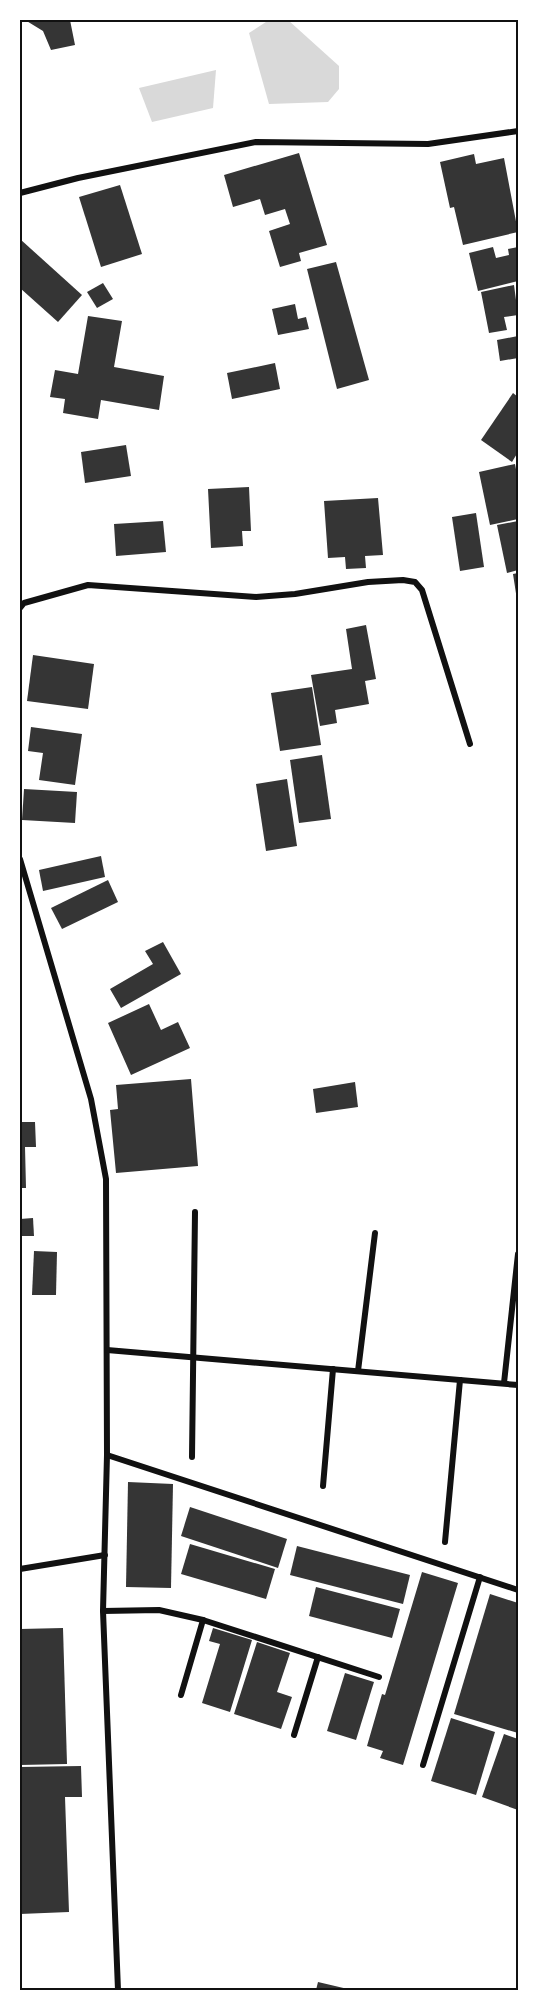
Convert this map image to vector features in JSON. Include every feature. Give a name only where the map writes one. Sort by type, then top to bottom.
[{"type":"street","points":[[20,193],[78,178],[256,142],[428,144],[518,133]]},
{"type":"street","points":[[20,608],[24,603],[88,585],[256,597],[295,594],[368,582],[403,580],[415,582],[422,590],[470,744]]},
{"type":"street","points":[[20,859],[91,1099],[106,1179],[107,1455],[103,1611],[118,1990]]},
{"type":"street","points":[[192,1457],[195,1212]]},
{"type":"street","points":[[358,1371],[375,1233]]},
{"type":"street","points":[[504,1383],[519,1254]]},
{"type":"street","points":[[107,1350],[519,1385]]},
{"type":"street","points":[[323,1486],[333,1369]]},
{"type":"street","points":[[445,1542],[460,1380]]},
{"type":"street","points":[[107,1455],[519,1590]]},
{"type":"street","points":[[20,1569],[105,1555]]},
{"type":"street","points":[[423,1765],[480,1577]]},
{"type":"street","points":[[103,1611],[159,1610],[203,1620],[379,1677]]},
{"type":"street","points":[[181,1695],[203,1620]]},
{"type":"street","points":[[294,1735],[318,1657]]},
{"type":"shaded area","points":[[269,20],[288,20],[339,66],[339,89],[328,102],[269,104],[249,33]]},
{"type":"shaded area","points":[[216,70],[213,108],[152,122],[139,88]]},
{"type":"building","points":[[25,20],[70,20],[75,45],[51,50],[43,31]]},
{"type":"building","points":[[299,153],[327,245],[299,253],[301,261],[280,267],[269,231],[290,224],[285,209],[265,215],[260,199],[233,207],[224,175]]},
{"type":"building","points":[[474,154],[476,164],[504,158],[518,232],[463,245],[454,207],[450,208],[440,162]]},
{"type":"building","points":[[120,185],[142,254],[101,267],[79,197]]},
{"type":"building","points":[[20,239],[82,295],[58,322],[20,288]]},
{"type":"building","points":[[493,247],[496,258],[509,255],[508,249],[518,247],[518,281],[478,291],[469,253]]},
{"type":"building","points":[[336,262],[369,380],[337,389],[307,269]]},
{"type":"building","points":[[103,283],[113,299],[97,308],[87,292]]},
{"type":"building","points":[[514,285],[518,315],[504,317],[507,330],[489,333],[481,292]]},
{"type":"building","points":[[295,304],[298,319],[306,317],[309,329],[278,335],[272,309]]},
{"type":"building","points":[[88,316],[122,321],[114,367],[164,376],[159,410],[101,400],[98,419],[63,413],[65,399],[50,397],[55,370],[78,374]]},
{"type":"building","points":[[518,336],[518,358],[500,361],[497,340]]},
{"type":"building","points":[[275,363],[280,389],[232,399],[227,373]]},
{"type":"building","points":[[513,393],[518,397],[518,452],[512,462],[481,440]]},
{"type":"building","points":[[126,445],[131,476],[85,483],[81,452]]},
{"type":"building","points":[[515,464],[518,480],[518,519],[490,525],[479,472]]},
{"type":"building","points":[[249,487],[251,531],[242,531],[243,546],[211,548],[208,489]]},
{"type":"building","points":[[378,498],[383,555],[365,556],[366,568],[346,569],[345,557],[328,558],[324,501]]},
{"type":"building","points":[[476,513],[484,567],[460,571],[452,517]]},
{"type":"building","points":[[163,521],[166,552],[116,556],[114,524]]},
{"type":"building","points":[[518,521],[518,570],[507,573],[497,525]]},
{"type":"building","points":[[518,573],[518,600],[517,600],[513,574]]},
{"type":"building","points":[[366,625],[376,679],[365,681],[369,704],[335,710],[337,723],[320,726],[311,675],[352,669],[346,629]]},
{"type":"building","points":[[33,655],[94,664],[88,709],[27,701]]},
{"type":"building","points":[[312,687],[321,745],[280,751],[271,693]]},
{"type":"building","points":[[31,727],[82,734],[75,785],[39,780],[43,753],[28,751]]},
{"type":"building","points":[[322,755],[331,819],[299,823],[290,760]]},
{"type":"building","points":[[287,779],[297,846],[266,851],[256,784]]},
{"type":"building","points":[[24,789],[77,792],[75,823],[22,820]]},
{"type":"building","points":[[101,856],[105,877],[43,891],[39,870]]},
{"type":"building","points":[[108,880],[118,902],[62,929],[51,908]]},
{"type":"building","points":[[163,942],[181,974],[121,1008],[110,989],[153,964],[145,951]]},
{"type":"building","points":[[149,1004],[161,1030],[178,1022],[190,1048],[131,1075],[108,1023]]},
{"type":"building","points":[[191,1079],[198,1166],[116,1173],[110,1110],[118,1109],[116,1085]]},
{"type":"building","points":[[355,1082],[358,1107],[316,1113],[313,1089]]},
{"type":"building","points":[[20,1122],[35,1122],[36,1147],[25,1147],[26,1188],[20,1188]]},
{"type":"building","points":[[33,1218],[34,1236],[20,1236],[20,1219]]},
{"type":"building","points":[[34,1251],[57,1252],[56,1295],[32,1295]]},
{"type":"building","points":[[128,1482],[173,1484],[171,1588],[126,1587]]},
{"type":"building","points":[[190,1507],[287,1539],[278,1568],[181,1536]]},
{"type":"building","points":[[190,1544],[275,1569],[266,1599],[181,1574]]},
{"type":"building","points":[[297,1546],[410,1575],[403,1604],[290,1575]]},
{"type":"building","points":[[422,1572],[458,1583],[403,1765],[380,1758],[383,1751],[367,1746]]},
{"type":"building","points":[[316,1587],[400,1609],[392,1638],[309,1616]]},
{"type":"building","points":[[490,1594],[518,1603],[518,1733],[454,1714]]},
{"type":"building","points":[[63,1628],[67,1764],[20,1765],[20,1629]]},
{"type":"building","points":[[213,1628],[252,1640],[230,1712],[202,1703],[220,1644],[209,1641]]},
{"type":"building","points":[[257,1642],[290,1653],[277,1692],[292,1697],[281,1729],[234,1714]]},
{"type":"building","points":[[345,1673],[374,1682],[356,1740],[327,1731]]},
{"type":"building","points":[[451,1718],[495,1732],[476,1795],[431,1781]]},
{"type":"building","points":[[504,1734],[518,1739],[518,1810],[482,1797]]},
{"type":"building","points":[[81,1766],[82,1797],[65,1797],[69,1912],[20,1914],[20,1767]]},
{"type":"building","points":[[318,1982],[352,1990],[316,1990]]}]
